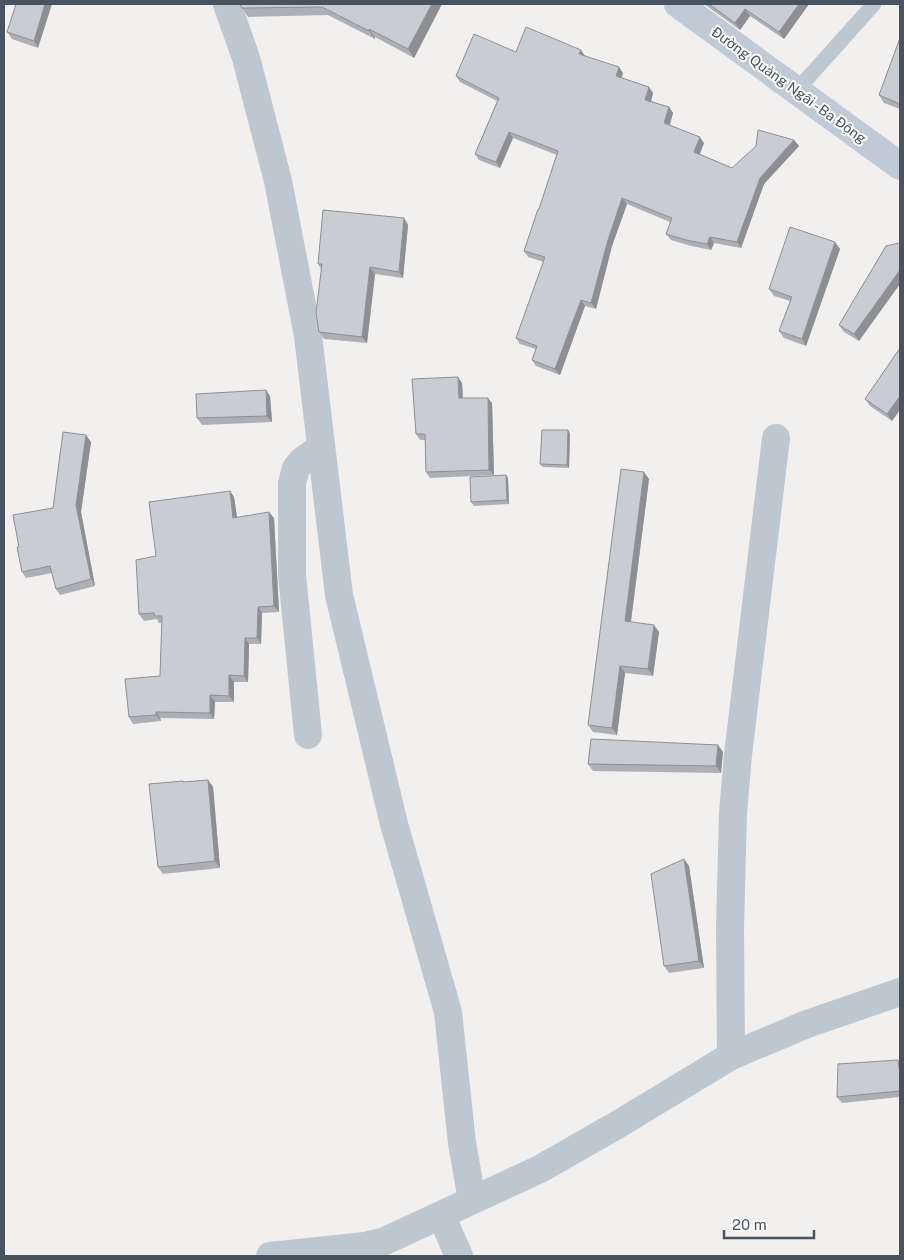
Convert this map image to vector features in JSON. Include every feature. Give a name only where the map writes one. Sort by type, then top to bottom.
[{"type":"main road","name":"Đường Quảng Ngãi - Ba Động","points":[[678,4],[900,166]]},
{"type":"street","points":[[227,4],[246,58],[278,181],[308,336],[339,595],[394,824],[448,1012],[462,1143],[472,1200]]},
{"type":"street","points":[[731,1056],[730,927],[733,812],[738,755],[776,438]]},
{"type":"street","points":[[308,735],[292,575],[292,483],[296,468],[302,461],[321,447]]},
{"type":"street","points":[[270,1256],[365,1246],[385,1241],[540,1169],[731,1056],[807,1024],[900,992]]},
{"type":"street","points":[[441,1215],[459,1256]]},
{"type":"lane","points":[[797,90],[874,4]]},
{"type":"building","points":[[16,4],[45,4],[34,41],[7,32]]},
{"type":"building","points":[[240,4],[432,4],[408,49],[322,7],[242,8]]},
{"type":"building","points":[[709,4],[799,4],[779,32],[745,9],[735,23]]},
{"type":"building","points":[[526,27],[581,50],[579,54],[619,67],[616,76],[649,87],[645,100],[669,107],[664,123],[700,137],[694,152],[732,168],[756,146],[758,130],[794,140],[760,178],[737,242],[710,237],[707,244],[666,234],[672,218],[622,198],[608,240],[591,303],[581,300],[555,369],[532,360],[537,346],[516,338],[545,257],[524,251],[558,151],[509,132],[496,162],[475,154],[499,98],[456,76],[474,34],[516,52]]},
{"type":"building","points":[[900,38],[900,104],[879,95]]},
{"type":"building","points":[[323,210],[404,218],[399,272],[370,267],[362,337],[319,332],[316,313],[322,264],[318,264]]},
{"type":"building","points":[[790,227],[835,242],[802,339],[779,331],[792,297],[769,289]]},
{"type":"building","points":[[900,243],[900,270],[854,334],[839,325],[886,246]]},
{"type":"building","points":[[900,348],[900,396],[887,414],[865,399]]},
{"type":"building","points":[[458,377],[459,398],[488,398],[489,470],[426,472],[425,434],[416,434],[412,379]]},
{"type":"building","points":[[266,390],[267,416],[197,418],[196,394]]},
{"type":"building","points":[[542,430],[568,430],[567,465],[540,464]]},
{"type":"building","points":[[63,432],[86,435],[76,505],[91,579],[56,589],[50,566],[22,572],[13,515],[53,508]]},
{"type":"building","points":[[621,469],[644,472],[625,621],[654,625],[648,669],[620,666],[612,728],[588,725]]},
{"type":"building","points":[[506,475],[507,500],[471,502],[470,477]]},
{"type":"building","points":[[230,491],[233,518],[269,512],[274,606],[258,607],[257,638],[245,638],[244,676],[229,675],[229,696],[210,695],[210,713],[156,712],[156,715],[129,717],[125,679],[160,676],[162,616],[155,616],[154,613],[139,614],[136,560],[156,556],[149,502]]},
{"type":"building","points":[[591,739],[718,745],[716,766],[588,764]]},
{"type":"building","points":[[208,780],[215,861],[158,867],[149,784]]},
{"type":"building","points":[[684,859],[699,961],[664,966],[651,874]]},
{"type":"building","points":[[898,1060],[900,1091],[837,1097],[838,1064]]}]
